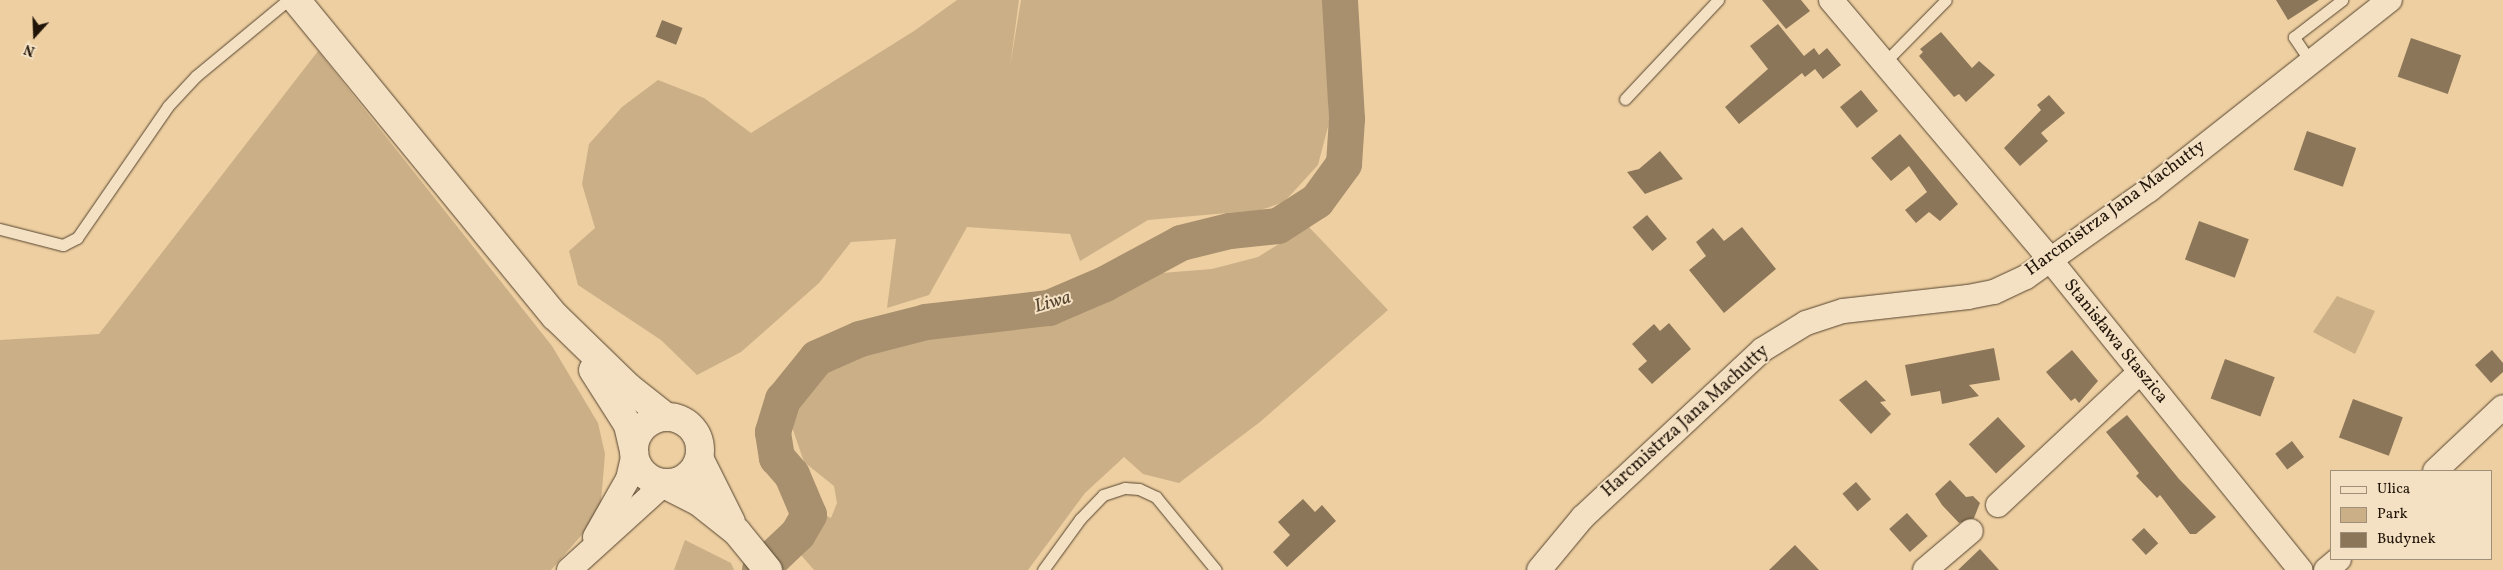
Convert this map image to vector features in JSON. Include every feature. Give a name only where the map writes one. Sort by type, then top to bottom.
[{"type":"main road","points":[[296,0],[555,316],[613,398],[628,425],[634,452],[643,474],[698,501],[737,532]]},
{"type":"main road","points":[[555,316],[628,387],[666,417],[684,421],[693,428],[701,449],[700,460],[737,532],[768,570]]},
{"type":"main road","points":[[634,452],[643,428],[666,417]]},
{"type":"main road","points":[[664,484],[686,478],[700,460]]},
{"type":"street","name":"Stanisława Staszica","points":[[1831,0],[2051,262],[2140,372],[2293,568]]},
{"type":"street","name":"Harcmistrza Jana Machutty","points":[[1539,570],[1583,517],[1669,434],[1762,350],[1806,324],[1843,312],[1994,292],[2051,262],[2390,0]]},
{"type":"street","points":[[1998,505],[2140,372]]},
{"type":"street","points":[[2436,470],[2503,407]]},
{"type":"street","points":[[576,563],[619,499],[634,452]]},
{"type":"street","points":[[576,563],[664,484]]},
{"type":"street","points":[[1925,570],[1971,531]]},
{"type":"street","points":[[2326,570],[2337,560]]},
{"type":"lane","points":[[0,229],[63,245],[77,238],[168,106],[196,76],[288,0]]},
{"type":"lane","points":[[1625,99],[1718,0]]},
{"type":"lane","points":[[1884,63],[1946,0]]},
{"type":"lane","points":[[2310,61],[2294,37],[2342,0]]},
{"type":"lane","points":[[1043,570],[1080,519],[1103,495],[1139,489],[1156,497],[1216,570]]},
{"type":"green space","points":[[957,0],[1019,0],[1010,67],[1021,0],[1325,0],[1329,123],[1318,165],[1284,202],[1261,210],[1148,220],[1080,261],[1070,234],[967,227],[929,295],[887,308],[896,239],[851,242],[819,283],[741,352],[697,375],[661,340],[578,285],[569,251],[595,228],[582,184],[589,144],[622,107],[658,80],[704,98],[751,133],[914,31]]},
{"type":"green space","points":[[318,51],[552,346],[598,423],[605,454],[600,514],[551,570],[0,570],[0,340],[99,334]]},
{"type":"green space","points":[[1308,226],[1388,310],[1260,422],[1179,483],[1143,474],[1124,457],[1085,493],[1028,570],[814,570],[794,547],[815,523],[819,512],[831,518],[837,503],[834,486],[804,462],[790,421],[820,369],[880,341],[1010,320],[1047,321],[1162,273],[1212,269],[1258,257]]},
{"type":"green space","points":[[2337,296],[2375,311],[2355,354],[2313,332]]},
{"type":"green space","points":[[685,540],[731,563],[734,570],[674,570]]},
{"type":"building","points":[[1762,0],[1801,0],[1810,11],[1786,29]]},
{"type":"building","points":[[2276,0],[2319,0],[2288,20]]},
{"type":"building","points":[[662,20],[683,28],[676,45],[656,37]]},
{"type":"building","points":[[1778,24],[1804,56],[1814,48],[1819,55],[1827,48],[1841,65],[1823,79],[1815,69],[1805,77],[1802,73],[1739,124],[1725,107],[1768,69],[1750,46]]},
{"type":"building","points":[[1941,32],[1972,68],[1979,61],[1995,75],[1966,102],[1959,94],[1954,97],[1919,56],[1923,52],[1920,49]]},
{"type":"building","points":[[2411,38],[2461,55],[2448,94],[2398,77]]},
{"type":"building","points":[[1861,90],[1878,111],[1857,128],[1840,107]]},
{"type":"building","points":[[2049,95],[2065,113],[2041,133],[2048,141],[2020,166],[2004,148],[2041,110],[2037,105]]},
{"type":"building","points":[[2307,131],[2356,148],[2343,187],[2294,170]]},
{"type":"building","points":[[1900,134],[1958,204],[1940,221],[1929,212],[1916,223],[1905,210],[1927,192],[1909,166],[1891,181],[1871,158]]},
{"type":"building","points":[[1660,151],[1683,179],[1645,194],[1627,172],[1639,169]]},
{"type":"building","points":[[1647,215],[1667,239],[1652,251],[1632,227]]},
{"type":"building","points":[[2199,221],[2249,239],[2235,278],[2185,260]]},
{"type":"building","points":[[1742,227],[1776,269],[1724,313],[1689,270],[1706,256],[1696,242],[1713,228],[1724,241]]},
{"type":"building","points":[[1669,323],[1691,349],[1652,384],[1638,369],[1647,361],[1632,344],[1654,324],[1660,331]]},
{"type":"building","points":[[1994,348],[2000,380],[1969,385],[1979,396],[1942,404],[1940,391],[1911,396],[1905,365]]},
{"type":"building","points":[[2072,350],[2098,381],[2079,403],[2075,398],[2071,401],[2046,372]]},
{"type":"building","points":[[2492,350],[2503,363],[2503,372],[2491,383],[2475,365]]},
{"type":"building","points":[[2225,359],[2275,377],[2260,417],[2211,398]]},
{"type":"building","points":[[1866,380],[1886,401],[1880,402],[1891,414],[1871,434],[1839,400]]},
{"type":"building","points":[[2353,399],[2403,417],[2389,456],[2339,438]]},
{"type":"building","points":[[2127,415],[2179,479],[2216,517],[2196,534],[2190,534],[2160,495],[2157,498],[2136,476],[2139,473],[2106,432]]},
{"type":"building","points":[[1998,417],[2025,446],[1996,474],[1969,444]]},
{"type":"building","points":[[2292,441],[2304,457],[2287,470],[2275,454]]},
{"type":"building","points":[[1950,480],[1966,497],[1973,496],[1980,503],[1974,518],[1959,523],[1942,505],[1935,494]]},
{"type":"building","points":[[1856,482],[1871,499],[1858,511],[1842,494]]},
{"type":"building","points":[[1303,499],[1315,512],[1322,505],[1336,521],[1287,567],[1273,552],[1290,535],[1278,522]]},
{"type":"building","points":[[1907,513],[1928,536],[1910,552],[1889,529]]},
{"type":"building","points":[[2144,528],[2158,543],[2146,555],[2132,540]]},
{"type":"building","points":[[1795,545],[1819,570],[1769,570]]},
{"type":"building","points":[[1980,549],[1999,570],[1958,570]]},
{"type":"waterway","name":"Liwa","points":[[760,570],[798,534],[809,515],[792,475],[777,458],[773,432],[783,400],[817,358],[860,339],[926,322],[1049,308],[1105,284],[1181,243],[1230,231],[1278,226],[1317,201],[1344,164],[1347,119],[1340,0]]}]
